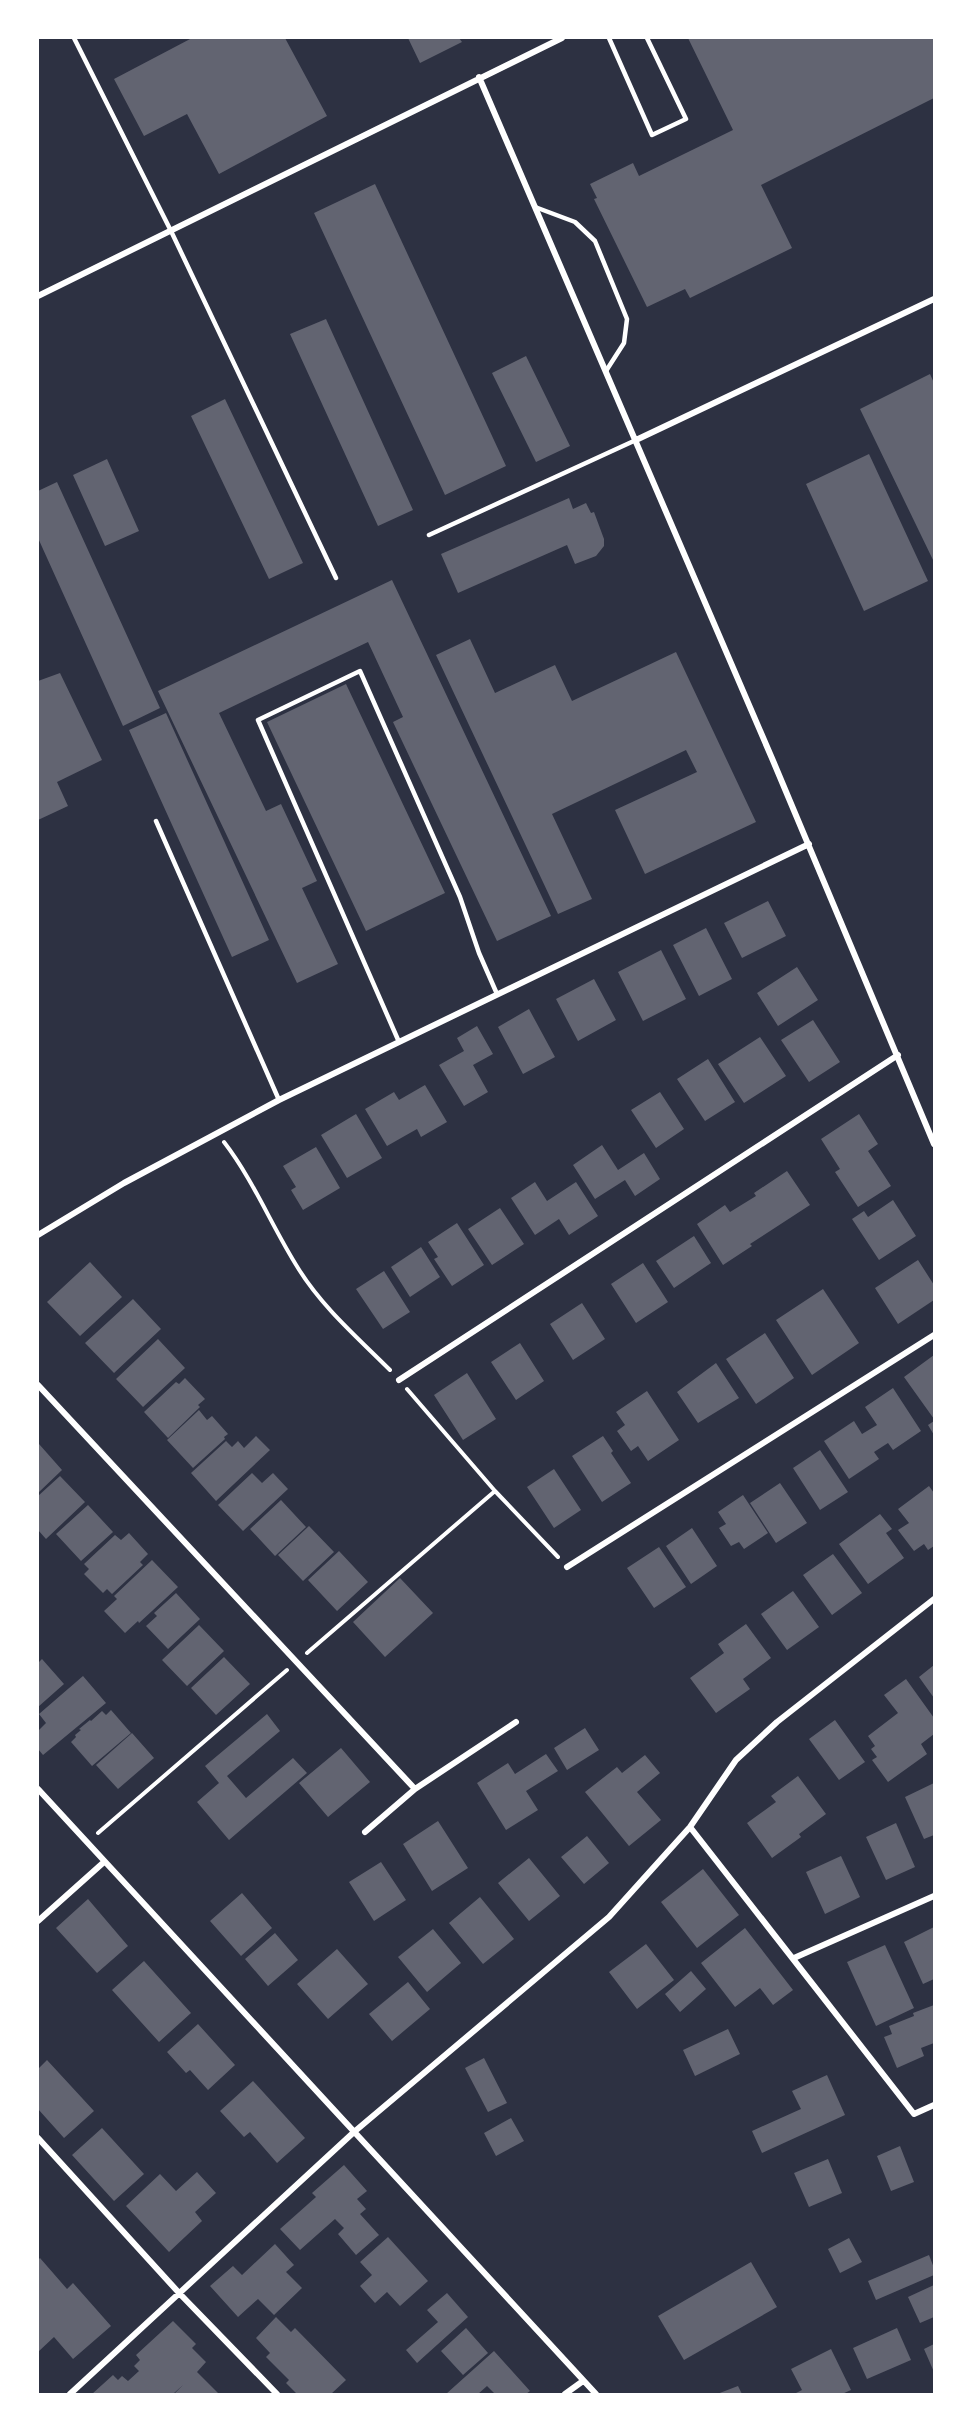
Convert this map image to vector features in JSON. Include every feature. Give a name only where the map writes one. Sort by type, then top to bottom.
[{"type":"street","points":[[38,296],[562,38]]},
{"type":"street","points":[[479,77],[809,844],[934,1144]]},
{"type":"street","points":[[636,440],[934,299]]},
{"type":"street","points":[[38,1235],[216,1132],[279,1100],[809,844]]},
{"type":"street","points":[[399,1380],[898,1055]]},
{"type":"street","points":[[567,1567],[934,1335]]},
{"type":"street","points":[[38,1384],[415,1789]]},
{"type":"street","points":[[70,2394],[354,2132],[609,1917],[690,1827],[736,1760],[777,1722],[934,1599]]},
{"type":"street","points":[[365,1832],[415,1789],[516,1722]]},
{"type":"street","points":[[38,1789],[596,2394]]},
{"type":"street","points":[[690,1827],[914,2114],[934,2105]]},
{"type":"street","points":[[38,1922],[104,1862]]},
{"type":"street","points":[[794,1958],[934,1896]]},
{"type":"street","points":[[38,2138],[180,2294],[277,2394]]},
{"type":"street","points":[[565,2394],[583,2382]]},
{"type":"lane","points":[[74,38],[171,231],[336,578]]},
{"type":"lane","points":[[609,38],[652,135],[686,118],[647,38]]},
{"type":"lane","points":[[535,207],[575,222],[595,241],[627,320],[624,343],[606,371]]},
{"type":"lane","points":[[429,535],[636,440]]},
{"type":"lane","points":[[399,1042],[258,720],[360,671],[460,897],[478,953],[497,994]]},
{"type":"lane","points":[[156,821],[279,1100]]},
{"type":"path","points":[[216,1132],[241,1163],[298,1269],[317,1295],[399,1380],[495,1491],[567,1567]]},
{"type":"building","points":[[192,38],[285,38],[327,116],[219,174],[187,114],[144,136],[114,79]]},
{"type":"building","points":[[408,38],[459,38],[462,42],[420,63]]},
{"type":"building","points":[[688,38],[934,38],[934,98],[761,185],[792,248],[690,298],[685,289],[647,307],[594,199],[597,198],[590,184],[633,163],[639,176],[733,130]]},
{"type":"building","points":[[375,184],[506,466],[445,495],[314,213]]},
{"type":"building","points":[[326,319],[413,510],[378,526],[290,334]]},
{"type":"building","points":[[526,356],[570,446],[536,462],[492,373]]},
{"type":"building","points":[[930,374],[934,383],[934,562],[860,409]]},
{"type":"building","points":[[225,399],[303,563],[269,579],[191,416]]},
{"type":"building","points":[[869,454],[928,581],[864,611],[806,484]]},
{"type":"building","points":[[107,459],[139,531],[105,546],[73,475]]},
{"type":"building","points":[[57,482],[160,708],[123,726],[38,538],[38,491]]},
{"type":"building","points":[[569,498],[573,509],[586,503],[591,513],[594,512],[604,539],[604,546],[596,556],[575,564],[567,545],[458,593],[441,554]]},
{"type":"building","points":[[392,580],[551,916],[497,941],[393,722],[403,717],[368,642],[219,713],[266,811],[281,804],[317,881],[302,888],[338,964],[297,983],[158,691]]},
{"type":"building","points":[[470,639],[495,693],[555,665],[572,701],[676,652],[756,822],[645,874],[615,810],[697,772],[686,750],[552,814],[592,899],[558,914],[436,655]]},
{"type":"building","points":[[60,673],[102,760],[57,782],[68,806],[38,820],[38,681]]},
{"type":"building","points":[[346,684],[445,893],[366,931],[267,722]]},
{"type":"building","points":[[166,713],[269,940],[232,957],[129,730]]},
{"type":"building","points":[[768,901],[786,936],[742,958],[724,923]]},
{"type":"building","points":[[706,928],[732,979],[699,996],[673,945]]},
{"type":"building","points":[[661,950],[686,999],[643,1021],[618,972]]},
{"type":"building","points":[[797,967],[818,1000],[778,1026],[757,993]]},
{"type":"building","points":[[594,979],[616,1020],[578,1041],[556,999]]},
{"type":"building","points":[[529,1009],[555,1057],[523,1074],[498,1027]]},
{"type":"building","points":[[813,1020],[840,1062],[809,1082],[781,1040]]},
{"type":"building","points":[[477,1026],[493,1054],[473,1065],[488,1092],[464,1106],[439,1065],[464,1051],[457,1038]]},
{"type":"building","points":[[760,1037],[786,1076],[744,1103],[718,1064]]},
{"type":"building","points":[[708,1059],[735,1102],[705,1121],[677,1079]]},
{"type":"building","points":[[425,1085],[447,1122],[421,1137],[417,1129],[387,1146],[365,1109],[394,1092],[399,1100]]},
{"type":"building","points":[[660,1092],[684,1129],[656,1148],[631,1110]]},
{"type":"building","points":[[356,1114],[382,1158],[347,1178],[321,1135]]},
{"type":"building","points":[[859,1114],[878,1144],[868,1151],[891,1186],[858,1207],[835,1172],[840,1169],[821,1139]]},
{"type":"building","points":[[602,1145],[618,1170],[644,1153],[660,1179],[635,1196],[625,1180],[595,1199],[573,1165]]},
{"type":"building","points":[[316,1147],[340,1188],[303,1210],[291,1190],[296,1187],[283,1166]]},
{"type":"building","points":[[787,1171],[810,1205],[750,1244],[752,1246],[723,1265],[697,1224],[725,1205],[730,1212],[756,1196],[754,1193]]},
{"type":"building","points":[[535,1182],[547,1201],[576,1182],[598,1216],[569,1235],[559,1219],[535,1235],[511,1198]]},
{"type":"building","points":[[893,1200],[916,1236],[879,1260],[852,1219],[864,1211],[868,1217]]},
{"type":"building","points":[[500,1208],[524,1244],[492,1265],[468,1229]]},
{"type":"building","points":[[457,1223],[484,1265],[452,1286],[434,1259],[438,1257],[428,1242]]},
{"type":"building","points":[[694,1236],[711,1263],[674,1288],[656,1261]]},
{"type":"building","points":[[421,1247],[440,1277],[410,1297],[391,1267]]},
{"type":"building","points":[[918,1260],[934,1285],[934,1300],[898,1324],[875,1288]]},
{"type":"building","points":[[90,1262],[122,1297],[80,1336],[47,1302]]},
{"type":"building","points":[[643,1263],[668,1302],[636,1323],[611,1284]]},
{"type":"building","points":[[384,1271],[410,1312],[383,1329],[356,1289]]},
{"type":"building","points":[[823,1289],[859,1343],[812,1375],[776,1320]]},
{"type":"building","points":[[133,1299],[161,1329],[114,1373],[85,1343]]},
{"type":"building","points":[[582,1303],[605,1339],[573,1360],[550,1324]]},
{"type":"building","points":[[765,1333],[794,1378],[756,1404],[726,1359]]},
{"type":"building","points":[[158,1339],[185,1368],[143,1407],[116,1379]]},
{"type":"building","points":[[520,1343],[544,1381],[516,1400],[491,1362]]},
{"type":"building","points":[[934,1355],[934,1419],[904,1377]]},
{"type":"building","points":[[716,1363],[739,1398],[698,1423],[677,1392]]},
{"type":"building","points":[[467,1373],[496,1419],[463,1440],[434,1395]]},
{"type":"building","points":[[185,1378],[205,1399],[198,1405],[200,1407],[168,1438],[144,1412],[176,1382],[179,1384]]},
{"type":"building","points":[[893,1388],[921,1431],[893,1450],[888,1443],[874,1452],[879,1459],[849,1479],[824,1441],[854,1421],[862,1434],[877,1425],[865,1407]]},
{"type":"building","points":[[647,1391],[679,1440],[648,1461],[638,1446],[631,1451],[617,1431],[625,1425],[616,1412]]},
{"type":"building","points":[[199,1410],[207,1420],[212,1416],[228,1434],[193,1468],[167,1440]]},
{"type":"building","points":[[934,1421],[934,1435],[928,1425]]},
{"type":"building","points":[[256,1436],[270,1450],[216,1501],[191,1473],[226,1441],[232,1447],[238,1441],[244,1448]]},
{"type":"building","points":[[603,1436],[613,1451],[611,1453],[631,1483],[602,1502],[572,1456]]},
{"type":"building","points":[[39,1444],[62,1470],[38,1493],[38,1446]]},
{"type":"building","points":[[820,1450],[848,1492],[820,1510],[793,1468]]},
{"type":"building","points":[[554,1469],[581,1510],[554,1528],[527,1487]]},
{"type":"building","points":[[252,1473],[262,1483],[273,1473],[288,1489],[243,1531],[218,1505]]},
{"type":"building","points":[[60,1476],[85,1502],[46,1539],[38,1530],[38,1496]]},
{"type":"building","points":[[780,1483],[807,1523],[776,1543],[750,1503]]},
{"type":"building","points":[[929,1486],[934,1493],[934,1546],[928,1550],[924,1544],[914,1551],[898,1530],[909,1523],[898,1509]]},
{"type":"building","points":[[743,1495],[768,1533],[744,1549],[739,1542],[731,1546],[719,1528],[726,1524],[718,1512]]},
{"type":"building","points":[[281,1500],[306,1527],[275,1556],[250,1529]]},
{"type":"building","points":[[88,1505],[113,1532],[81,1561],[56,1534]]},
{"type":"building","points":[[880,1514],[892,1529],[886,1533],[904,1558],[868,1584],[839,1544]]},
{"type":"building","points":[[309,1526],[334,1552],[303,1581],[278,1555]]},
{"type":"building","points":[[692,1528],[717,1566],[691,1584],[666,1546]]},
{"type":"building","points":[[129,1533],[148,1554],[140,1562],[143,1565],[112,1594],[107,1589],[103,1593],[84,1574],[89,1569],[84,1564],[115,1535],[121,1540]]},
{"type":"building","points":[[659,1547],[686,1587],[654,1608],[627,1568]]},
{"type":"building","points":[[339,1551],[368,1582],[337,1611],[308,1580]]},
{"type":"building","points":[[833,1554],[862,1593],[832,1615],[803,1575]]},
{"type":"building","points":[[152,1560],[178,1587],[125,1633],[104,1611],[117,1599],[114,1596]]},
{"type":"building","points":[[400,1578],[433,1613],[385,1657],[353,1622]]},
{"type":"building","points":[[793,1591],[819,1627],[787,1650],[761,1614]]},
{"type":"building","points":[[176,1593],[200,1619],[168,1649],[146,1626],[157,1616],[154,1613]]},
{"type":"building","points":[[746,1624],[771,1658],[743,1679],[750,1689],[716,1713],[690,1678],[724,1653],[718,1644]]},
{"type":"building","points":[[199,1625],[224,1651],[187,1686],[162,1660]]},
{"type":"building","points":[[224,1657],[250,1684],[216,1715],[191,1688]]},
{"type":"building","points":[[42,1659],[64,1684],[38,1707],[38,1663]]},
{"type":"building","points":[[934,1665],[934,1698],[919,1677]]},
{"type":"building","points":[[83,1676],[106,1703],[43,1755],[38,1749],[38,1731],[46,1723],[39,1714]]},
{"type":"building","points":[[906,1679],[934,1718],[934,1734],[921,1744],[927,1754],[888,1782],[872,1760],[877,1757],[871,1749],[875,1746],[868,1736],[898,1713],[884,1695]]},
{"type":"building","points":[[111,1710],[131,1733],[92,1766],[71,1742],[81,1730],[79,1729],[90,1720],[102,1711],[106,1715]]},
{"type":"building","points":[[267,1714],[280,1731],[227,1776],[246,1798],[293,1758],[307,1773],[229,1840],[197,1802],[219,1783],[205,1766]]},
{"type":"building","points":[[835,1720],[865,1762],[839,1780],[809,1739]]},
{"type":"building","points":[[585,1728],[599,1750],[567,1770],[554,1748]]},
{"type":"building","points":[[132,1733],[154,1758],[118,1789],[96,1765]]},
{"type":"building","points":[[341,1748],[370,1782],[328,1817],[299,1783]]},
{"type":"building","points":[[546,1754],[558,1771],[526,1791],[538,1810],[506,1830],[477,1783],[508,1763],[515,1774]]},
{"type":"building","points":[[645,1755],[660,1773],[637,1792],[661,1820],[629,1846],[585,1792],[617,1767],[622,1773]]},
{"type":"building","points":[[798,1776],[826,1814],[799,1834],[801,1837],[772,1858],[747,1823],[776,1802],[771,1796]]},
{"type":"building","points":[[934,1783],[934,1835],[924,1839],[905,1797]]},
{"type":"building","points":[[438,1821],[468,1868],[432,1891],[403,1844]]},
{"type":"building","points":[[896,1823],[915,1867],[886,1880],[866,1837]]},
{"type":"building","points":[[587,1836],[609,1863],[584,1884],[561,1857]]},
{"type":"building","points":[[841,1856],[860,1897],[825,1914],[806,1872]]},
{"type":"building","points":[[529,1858],[560,1896],[529,1921],[498,1883]]},
{"type":"building","points":[[381,1862],[406,1900],[374,1921],[349,1882]]},
{"type":"building","points":[[703,1869],[739,1915],[697,1948],[661,1902]]},
{"type":"building","points":[[242,1893],[272,1928],[241,1956],[210,1921]]},
{"type":"building","points":[[480,1897],[514,1939],[483,1964],[449,1923]]},
{"type":"building","points":[[88,1899],[128,1946],[97,1973],[56,1928]]},
{"type":"building","points":[[934,1927],[934,1979],[923,1984],[904,1942]]},
{"type":"building","points":[[745,1928],[793,1990],[773,2005],[760,1988],[735,2007],[701,1963]]},
{"type":"building","points":[[433,1929],[461,1963],[427,1992],[398,1957]]},
{"type":"building","points":[[275,1933],[298,1960],[268,1986],[245,1959]]},
{"type":"building","points":[[646,1944],[674,1980],[637,2009],[609,1972]]},
{"type":"building","points":[[885,1945],[914,2008],[876,2026],[847,1962]]},
{"type":"building","points":[[337,1949],[368,1984],[328,2019],[297,1984]]},
{"type":"building","points":[[144,1961],[191,2013],[159,2042],[112,1990]]},
{"type":"building","points":[[691,1971],[706,1989],[680,2012],[665,1994]]},
{"type":"building","points":[[408,1982],[430,2009],[392,2041],[369,2014]]},
{"type":"building","points":[[934,2005],[934,2043],[921,2048],[924,2056],[897,2068],[884,2037],[892,2034],[889,2026]]},
{"type":"building","points":[[198,2024],[235,2065],[208,2090],[190,2070],[186,2073],[167,2052]]},
{"type":"building","points":[[728,2029],[740,2054],[695,2076],[683,2050]]},
{"type":"building","points":[[484,2058],[507,2103],[488,2112],[465,2068]]},
{"type":"building","points":[[47,2060],[94,2111],[64,2138],[38,2109],[38,2069]]},
{"type":"building","points":[[827,2075],[845,2115],[762,2153],[752,2131],[801,2109],[792,2091]]},
{"type":"building","points":[[253,2081],[305,2138],[277,2163],[250,2132],[244,2137],[220,2111]]},
{"type":"building","points":[[511,2118],[524,2141],[496,2156],[484,2133]]},
{"type":"building","points":[[102,2128],[144,2174],[114,2201],[72,2155]]},
{"type":"building","points":[[900,2146],[914,2182],[891,2191],[877,2156]]},
{"type":"building","points":[[828,2159],[842,2193],[809,2207],[794,2173]]},
{"type":"building","points":[[344,2165],[367,2191],[357,2199],[366,2209],[360,2214],[379,2235],[356,2255],[338,2234],[344,2228],[335,2219],[300,2250],[280,2229],[316,2197],[312,2193]]},
{"type":"building","points":[[197,2172],[216,2193],[195,2212],[202,2221],[169,2252],[126,2206],[160,2174],[176,2191]]},
{"type":"building","points":[[388,2237],[428,2281],[400,2306],[387,2292],[375,2303],[360,2286],[372,2275],[360,2262]]},
{"type":"building","points":[[849,2238],[862,2262],[840,2273],[828,2249]]},
{"type":"building","points":[[275,2244],[294,2265],[286,2272],[302,2288],[274,2315],[258,2299],[238,2317],[210,2286],[233,2266],[242,2275]]},
{"type":"building","points":[[929,2255],[934,2275],[876,2300],[868,2281]]},
{"type":"building","points":[[40,2258],[67,2289],[73,2283],[111,2326],[73,2359],[54,2337],[38,2352],[38,2260]]},
{"type":"building","points":[[751,2262],[777,2307],[684,2360],[658,2316]]},
{"type":"building","points":[[934,2285],[934,2317],[920,2323],[908,2297]]},
{"type":"building","points":[[447,2293],[468,2317],[417,2363],[406,2350],[438,2322],[427,2310]]},
{"type":"building","points":[[276,2317],[291,2332],[295,2328],[346,2380],[331,2394],[297,2394],[286,2383],[289,2380],[266,2357],[270,2353],[256,2338]]},
{"type":"building","points":[[173,2321],[196,2344],[192,2348],[206,2362],[197,2372],[219,2394],[174,2394],[183,2385],[173,2394],[92,2394],[113,2375],[118,2380],[122,2376],[128,2381],[139,2371],[134,2366],[140,2360],[136,2355]]},
{"type":"building","points":[[466,2328],[488,2353],[463,2375],[441,2351]]},
{"type":"building","points":[[897,2328],[911,2360],[867,2379],[853,2348]]},
{"type":"building","points":[[934,2344],[934,2372],[924,2349]]},
{"type":"building","points":[[831,2349],[851,2390],[842,2394],[794,2394],[802,2390],[791,2369]]},
{"type":"building","points":[[494,2351],[530,2391],[526,2394],[495,2394],[487,2386],[478,2394],[446,2394]]},
{"type":"building","points":[[738,2386],[742,2394],[717,2394]]}]
